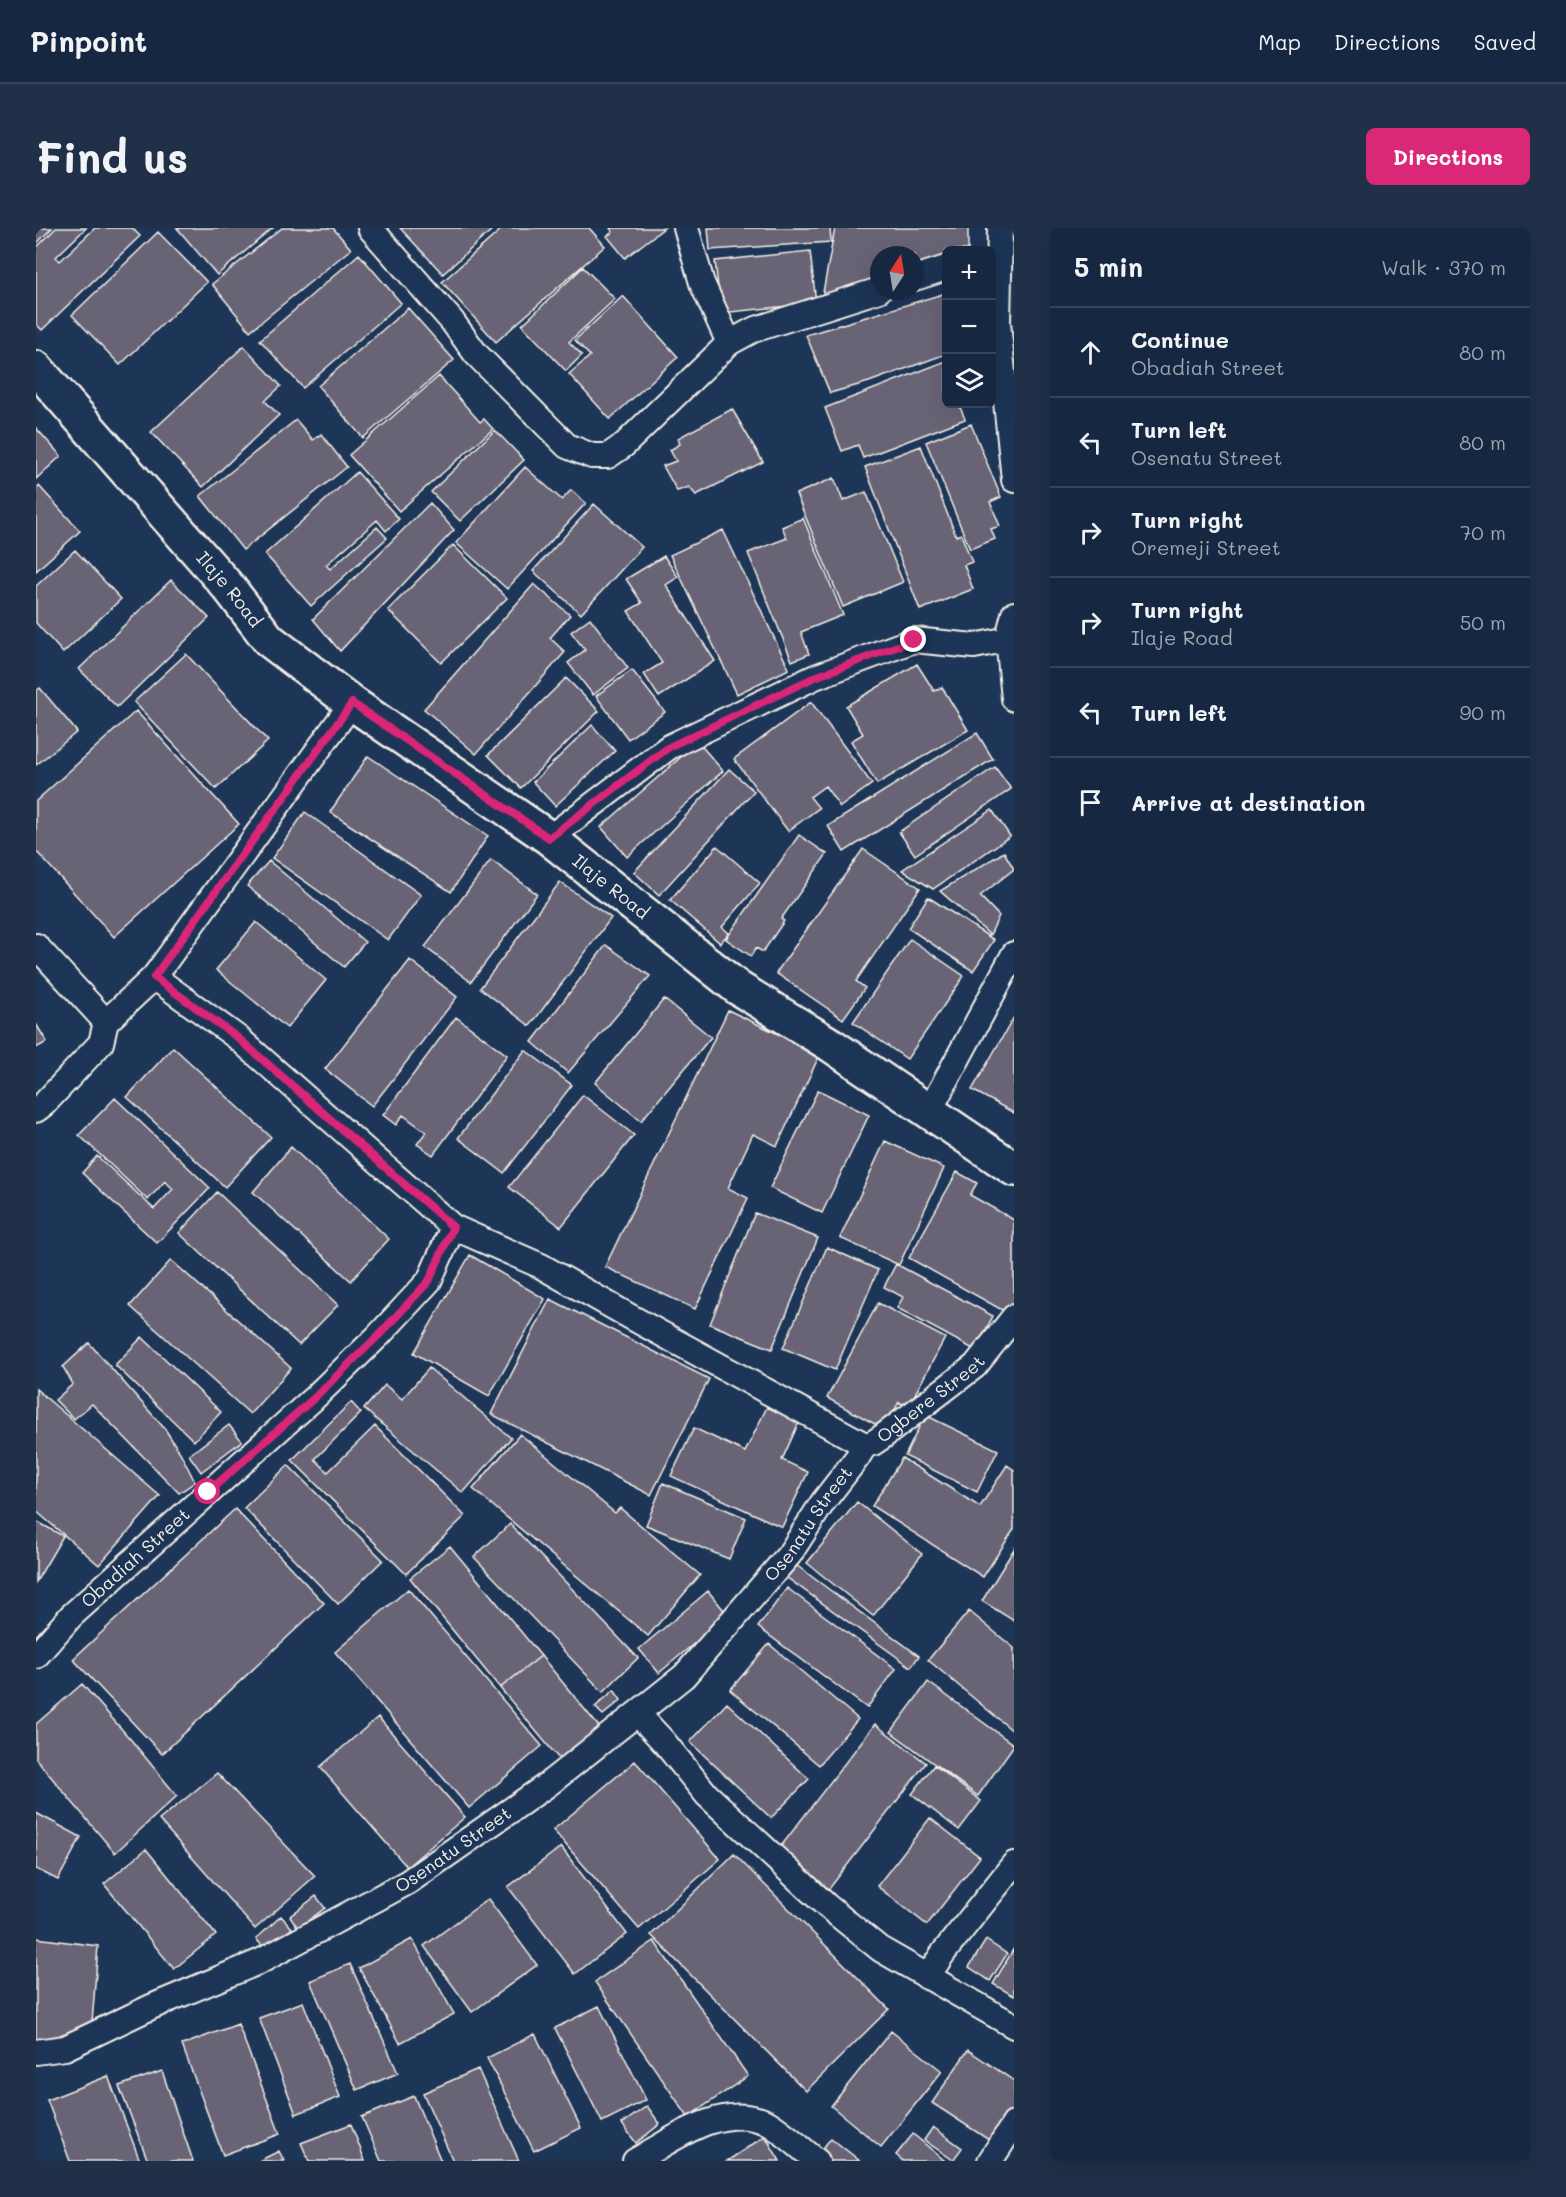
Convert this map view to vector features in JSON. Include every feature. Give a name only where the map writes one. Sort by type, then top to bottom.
[{"type":"street","points":[[370,228],[452,321],[476,354],[567,446],[591,456],[609,456],[624,445],[729,343],[753,330],[870,293]]},
{"type":"street","points":[[686,228],[702,283],[729,343]]},
{"type":"street","points":[[997,245],[998,323],[1014,480]]},
{"type":"street","points":[[924,275],[942,269]]},
{"type":"street","name":"Ilaje Road","points":[[36,368],[230,589],[269,640],[352,703],[549,838],[738,988],[831,1045],[1014,1169]]},
{"type":"street","points":[[1014,614],[1011,638],[1014,699]]},
{"type":"street","points":[[549,838],[669,747],[815,677],[914,640],[974,646],[1011,638]]},
{"type":"street","points":[[36,1110],[101,1043],[106,1022],[154,977],[352,703]]},
{"type":"street","points":[[36,946],[106,1022]]},
{"type":"street","points":[[930,1110],[1014,954]]},
{"type":"street","name":"Osenatu Street","points":[[36,2052],[65,2048],[151,2007],[261,1961],[408,1882],[547,1785],[684,1676],[789,1555],[823,1502],[865,1445],[542,1266],[453,1227],[238,1038],[154,977]]},
{"type":"street","name":"Obadiah Street","points":[[36,1656],[71,1616],[313,1399],[379,1335],[429,1281],[453,1227]]},
{"type":"street","name":"Ogbere Street","points":[[865,1445],[882,1437],[975,1366],[1014,1317]]},
{"type":"street","points":[[638,1714],[664,1742],[707,1796],[827,1906],[880,1949],[1014,2026]]},
{"type":"street","points":[[927,1977],[1014,1864]]},
{"type":"street","points":[[634,2161],[709,2121],[737,2115],[766,2122],[817,2161]]},
{"type":"street","points":[[990,2161],[1014,2124]]},
{"type":"building","points":[[36,228],[52,228],[36,244]]},
{"type":"building","points":[[56,228],[86,228],[56,257],[60,261],[95,228],[132,228],[140,236],[42,330],[36,324],[36,248]]},
{"type":"building","points":[[177,228],[273,228],[217,275]]},
{"type":"building","points":[[282,228],[333,228],[351,249],[250,331],[212,284]]},
{"type":"building","points":[[400,228],[494,228],[443,274]]},
{"type":"building","points":[[503,228],[589,228],[605,246],[496,342],[442,282]]},
{"type":"building","points":[[610,228],[664,228],[625,258],[607,236],[613,232]]},
{"type":"building","points":[[708,228],[830,228],[831,242],[710,250]]},
{"type":"building","points":[[835,228],[968,228],[968,246],[942,246],[942,267],[924,272],[924,246],[870,246],[870,285],[822,298]]},
{"type":"building","points":[[158,232],[207,282],[120,365],[72,315]]},
{"type":"building","points":[[810,251],[816,303],[721,313],[715,261]]},
{"type":"building","points":[[359,254],[401,303],[303,388],[260,340]]},
{"type":"building","points":[[583,267],[615,299],[569,342],[582,355],[566,371],[522,325]]},
{"type":"building","points":[[942,294],[942,355],[869,382],[830,393],[806,335]]},
{"type":"building","points":[[623,296],[678,357],[610,419],[569,374],[590,356],[575,340]]},
{"type":"building","points":[[408,308],[454,360],[363,438],[318,386]]},
{"type":"building","points":[[244,346],[281,386],[265,401],[279,415],[203,487],[151,432]]},
{"type":"building","points":[[942,363],[942,408],[960,408],[965,419],[863,458],[858,445],[842,451],[825,408]]},
{"type":"building","points":[[439,376],[480,422],[484,419],[493,429],[399,511],[349,455]]},
{"type":"building","points":[[732,409],[763,462],[696,495],[689,487],[677,491],[663,466],[676,461],[670,450],[680,444],[678,438]]},
{"type":"building","points":[[296,420],[313,440],[321,434],[347,467],[243,550],[200,496]]},
{"type":"building","points":[[971,424],[1001,497],[990,502],[1000,526],[991,529],[995,539],[970,549],[926,442]]},
{"type":"building","points":[[36,428],[61,456],[36,479]]},
{"type":"building","points":[[495,430],[524,460],[460,521],[431,492]]},
{"type":"building","points":[[921,446],[956,536],[961,534],[972,562],[964,565],[973,589],[920,610],[865,467]]},
{"type":"building","points":[[525,467],[562,500],[571,490],[586,503],[507,589],[456,543]]},
{"type":"building","points":[[357,472],[399,519],[386,531],[377,520],[326,565],[330,569],[377,527],[387,538],[311,606],[265,554]]},
{"type":"building","points":[[834,478],[843,501],[866,492],[903,582],[843,607],[796,494]]},
{"type":"building","points":[[39,486],[80,531],[36,571],[36,489]]},
{"type":"building","points":[[430,503],[454,530],[340,651],[313,619]]},
{"type":"building","points":[[594,504],[642,547],[581,614],[533,571]]},
{"type":"building","points":[[803,518],[843,615],[801,632],[809,654],[792,661],[748,553],[787,538],[782,527]]},
{"type":"building","points":[[723,530],[789,669],[737,694],[670,555]]},
{"type":"building","points":[[453,545],[507,598],[441,663],[388,610]]},
{"type":"building","points":[[75,550],[121,599],[63,653],[36,623],[36,586]]},
{"type":"building","points":[[664,556],[678,577],[666,585],[715,661],[659,697],[644,674],[662,663],[628,611],[642,603],[626,579]]},
{"type":"building","points":[[171,580],[209,618],[117,707],[79,669]]},
{"type":"building","points":[[534,584],[570,615],[550,638],[565,652],[476,754],[424,709]]},
{"type":"building","points":[[590,618],[628,668],[593,695],[568,663],[585,650],[571,632]]},
{"type":"building","points":[[186,654],[268,741],[216,789],[134,702]]},
{"type":"building","points":[[917,664],[934,691],[942,687],[968,730],[877,784],[851,741],[863,734],[846,706]]},
{"type":"building","points":[[632,670],[665,712],[628,739],[596,696]]},
{"type":"building","points":[[566,678],[599,711],[521,788],[488,755]]},
{"type":"building","points":[[40,688],[77,732],[36,765],[36,691]]},
{"type":"building","points":[[811,702],[872,784],[840,807],[825,786],[810,797],[819,808],[788,831],[734,759]]},
{"type":"building","points":[[136,711],[239,824],[114,937],[36,851],[36,801]]},
{"type":"building","points":[[592,725],[615,751],[555,806],[533,782]]},
{"type":"building","points":[[977,733],[993,759],[844,852],[828,826]]},
{"type":"building","points":[[698,742],[723,771],[627,857],[601,827]]},
{"type":"building","points":[[368,756],[488,836],[451,892],[330,812]]},
{"type":"building","points":[[995,767],[1011,789],[915,855],[899,832]]},
{"type":"building","points":[[729,769],[754,791],[659,895],[634,872]]},
{"type":"building","points":[[992,810],[1010,836],[933,889],[902,870]]},
{"type":"building","points":[[305,812],[421,895],[388,940],[272,858]]},
{"type":"building","points":[[799,835],[827,854],[781,919],[784,921],[763,952],[756,948],[751,956],[726,939]]},
{"type":"building","points":[[717,846],[760,883],[722,927],[729,933],[720,943],[670,900]]},
{"type":"building","points":[[863,849],[920,888],[856,981],[865,988],[843,1019],[776,973]]},
{"type":"building","points":[[1004,852],[1014,869],[980,896],[999,916],[990,935],[940,891]]},
{"type":"building","points":[[491,860],[537,894],[471,982],[425,947]]},
{"type":"building","points":[[269,861],[365,942],[344,967],[247,886]]},
{"type":"building","points":[[560,882],[611,918],[530,1026],[480,988]]},
{"type":"building","points":[[928,897],[994,940],[973,971],[908,928]]},
{"type":"building","points":[[256,922],[326,980],[287,1028],[216,970]]},
{"type":"building","points":[[910,939],[964,976],[907,1059],[853,1022]]},
{"type":"building","points":[[606,945],[650,976],[568,1073],[532,1042]]},
{"type":"building","points":[[410,960],[457,997],[372,1106],[325,1069]]},
{"type":"building","points":[[664,999],[711,1037],[641,1121],[595,1083]]},
{"type":"building","points":[[728,1010],[820,1054],[777,1146],[753,1134],[728,1188],[748,1198],[695,1309],[605,1267]]},
{"type":"building","points":[[456,1017],[507,1055],[433,1155],[417,1144],[426,1132],[403,1115],[396,1125],[383,1115]]},
{"type":"building","points":[[1014,1017],[1014,1113],[972,1090]]},
{"type":"building","points":[[36,1024],[47,1042],[36,1048]]},
{"type":"building","points":[[173,1047],[271,1137],[225,1187],[127,1097]]},
{"type":"building","points":[[525,1050],[572,1085],[504,1173],[458,1138]]},
{"type":"building","points":[[818,1090],[869,1115],[822,1213],[770,1188]]},
{"type":"building","points":[[583,1095],[634,1135],[561,1227],[509,1187]]},
{"type":"building","points":[[115,1098],[210,1188],[157,1243],[82,1173],[97,1156],[154,1209],[173,1189],[165,1181],[148,1200],[79,1135]]},
{"type":"building","points":[[885,1141],[944,1168],[899,1265],[840,1238]]},
{"type":"building","points":[[291,1147],[389,1239],[351,1281],[253,1192]]},
{"type":"building","points":[[957,1172],[977,1183],[970,1195],[1014,1220],[1014,1310],[1011,1315],[909,1258]]},
{"type":"building","points":[[217,1192],[338,1305],[299,1345],[179,1233]]},
{"type":"building","points":[[755,1213],[818,1238],[772,1349],[710,1324]]},
{"type":"building","points":[[827,1247],[878,1270],[835,1370],[783,1348]]},
{"type":"building","points":[[470,1255],[545,1299],[489,1396],[414,1353]]},
{"type":"building","points":[[171,1260],[291,1368],[250,1414],[130,1306]]},
{"type":"building","points":[[896,1264],[993,1316],[975,1350],[897,1308],[903,1297],[884,1287]]},
{"type":"building","points":[[550,1299],[709,1379],[651,1495],[491,1414]]},
{"type":"building","points":[[878,1303],[945,1338],[908,1407],[899,1402],[884,1429],[827,1398]]},
{"type":"building","points":[[142,1337],[221,1412],[194,1441],[115,1365]]},
{"type":"building","points":[[89,1343],[165,1429],[181,1454],[195,1482],[179,1493],[92,1404],[74,1419],[55,1400],[73,1384],[63,1367]]},
{"type":"building","points":[[429,1368],[511,1438],[463,1493],[364,1409],[385,1385],[402,1399]]},
{"type":"building","points":[[36,1389],[160,1496],[99,1565],[36,1511]]},
{"type":"building","points":[[351,1402],[361,1413],[315,1459],[328,1472],[375,1426],[465,1516],[406,1574],[292,1460]]},
{"type":"building","points":[[767,1407],[799,1422],[782,1460],[808,1472],[782,1527],[671,1476],[694,1428],[745,1452]]},
{"type":"building","points":[[925,1415],[998,1450],[977,1492],[905,1456]]},
{"type":"building","points":[[229,1425],[242,1441],[201,1472],[189,1455]]},
{"type":"building","points":[[520,1434],[615,1513],[620,1508],[700,1575],[648,1636],[473,1489]]},
{"type":"building","points":[[902,1458],[980,1507],[1007,1465],[1014,1470],[1014,1529],[983,1577],[872,1506]]},
{"type":"building","points":[[288,1465],[383,1560],[338,1604],[244,1508]]},
{"type":"building","points":[[663,1483],[746,1518],[729,1559],[646,1525]]},
{"type":"building","points":[[857,1502],[922,1554],[873,1616],[807,1563]]},
{"type":"building","points":[[235,1509],[324,1603],[162,1754],[73,1659]]},
{"type":"building","points":[[36,1521],[63,1536],[36,1582]]},
{"type":"building","points":[[510,1524],[638,1658],[603,1692],[474,1557]]},
{"type":"building","points":[[450,1546],[541,1656],[500,1688],[410,1578]]},
{"type":"building","points":[[1014,1549],[1014,1621],[982,1601]]},
{"type":"building","points":[[796,1565],[919,1656],[911,1667],[786,1577]]},
{"type":"building","points":[[787,1588],[896,1669],[867,1708],[758,1627]]},
{"type":"building","points":[[408,1589],[542,1746],[469,1808],[335,1652]]},
{"type":"building","points":[[708,1591],[728,1615],[659,1673],[639,1649]]},
{"type":"building","points":[[969,1611],[1014,1648],[1014,1732],[928,1660]]},
{"type":"building","points":[[769,1644],[858,1719],[819,1765],[730,1690]]},
{"type":"building","points":[[541,1656],[600,1728],[560,1760],[500,1688]]},
{"type":"building","points":[[928,1682],[1014,1745],[978,1796],[891,1732]]},
{"type":"building","points":[[82,1684],[177,1796],[115,1853],[36,1759],[36,1724]]},
{"type":"building","points":[[614,1690],[621,1700],[603,1715],[595,1707]]},
{"type":"building","points":[[727,1703],[809,1779],[771,1818],[690,1742]]},
{"type":"building","points":[[378,1717],[465,1817],[407,1867],[320,1767]]},
{"type":"building","points":[[875,1724],[926,1763],[829,1889],[778,1850]]},
{"type":"building","points":[[635,1761],[720,1859],[639,1929],[553,1830]]},
{"type":"building","points":[[934,1765],[981,1801],[959,1830],[912,1794]]},
{"type":"building","points":[[217,1773],[315,1876],[255,1929],[159,1820]]},
{"type":"building","points":[[36,1813],[81,1837],[58,1880],[36,1869]]},
{"type":"building","points":[[930,1818],[980,1857],[927,1925],[877,1886]]},
{"type":"building","points":[[561,1847],[627,1934],[575,1974],[508,1887]]},
{"type":"building","points":[[146,1849],[216,1935],[174,1969],[104,1884]]},
{"type":"building","points":[[734,1854],[889,2009],[806,2091],[651,1935]]},
{"type":"building","points":[[316,1896],[325,1908],[298,1928],[290,1916]]},
{"type":"building","points":[[488,1899],[537,1965],[472,2012],[424,1946]]},
{"type":"building","points":[[281,1916],[292,1928],[267,1951],[256,1939]]},
{"type":"building","points":[[36,1938],[98,1946],[92,2023],[36,2044]]},
{"type":"building","points":[[412,1939],[454,2014],[400,2043],[359,1968]]},
{"type":"building","points":[[986,1940],[1007,1954],[990,1981],[969,1967]]},
{"type":"building","points":[[654,1941],[748,2076],[688,2117],[595,1982]]},
{"type":"building","points":[[1014,1948],[1014,1996],[993,1984]]},
{"type":"building","points":[[350,1964],[398,2073],[357,2090],[310,1981]]},
{"type":"building","points":[[303,2002],[340,2097],[296,2114],[259,2018]]},
{"type":"building","points":[[599,2006],[646,2100],[602,2122],[555,2028]]},
{"type":"building","points":[[238,2024],[280,2134],[223,2155],[182,2045]]},
{"type":"building","points":[[891,2031],[942,2071],[881,2147],[831,2106]]},
{"type":"building","points":[[535,2034],[581,2128],[534,2151],[487,2058]]},
{"type":"building","points":[[968,2050],[1014,2081],[1014,2116],[995,2144],[932,2103]]},
{"type":"building","points":[[478,2069],[519,2161],[453,2161],[423,2093]]},
{"type":"building","points":[[162,2071],[193,2161],[148,2161],[119,2086]]},
{"type":"building","points":[[108,2076],[140,2161],[70,2161],[47,2100]]},
{"type":"building","points":[[414,2096],[441,2161],[381,2161],[362,2117]]},
{"type":"building","points":[[647,2106],[660,2124],[636,2143],[622,2124]]},
{"type":"building","points":[[351,2124],[365,2161],[309,2161],[301,2143]]},
{"type":"building","points":[[933,2127],[962,2148],[953,2160],[924,2140]]},
{"type":"building","points":[[913,2134],[945,2161],[903,2161],[896,2155]]},
{"type":"building","points":[[765,2136],[780,2161],[727,2161]]},
{"type":"building","points":[[831,2138],[860,2161],[831,2161],[820,2152]]},
{"type":"building","points":[[279,2151],[284,2161],[259,2161]]},
{"type":"route","points":[[208,1492],[313,1399],[379,1335],[429,1281],[453,1227],[238,1038],[154,977],[352,703],[549,838],[669,747],[815,677],[914,640]]}]
